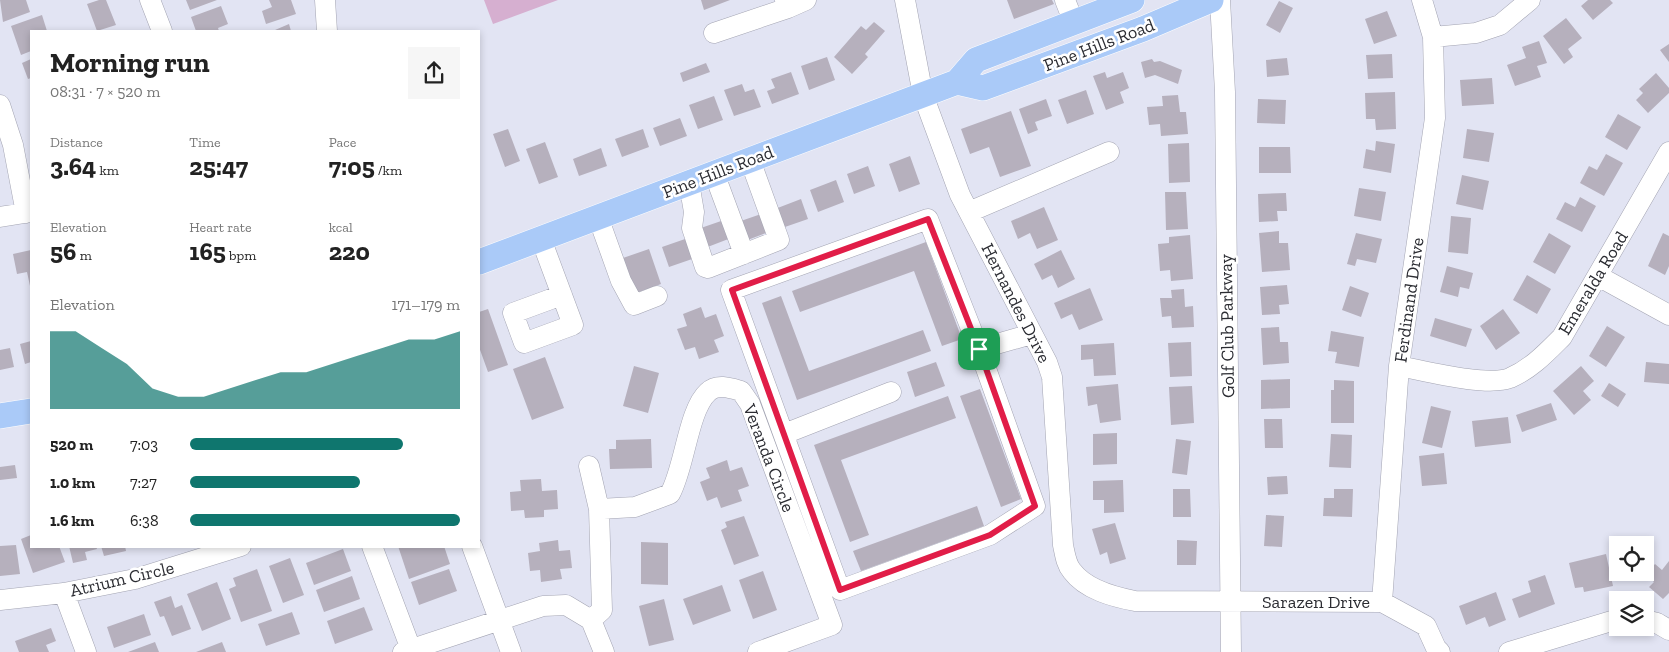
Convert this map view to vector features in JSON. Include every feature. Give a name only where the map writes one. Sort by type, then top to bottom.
[{"type":"main road","name":"Pine Hills Road","points":[[480,262],[957,82],[976,60],[1069,11],[1132,0]]},
{"type":"main road","name":"Pine Hills Road","points":[[957,82],[983,88],[1143,29],[1211,0]]},
{"type":"main road","points":[[0,416],[30,411]]},
{"type":"street","points":[[150,0],[162,30]]},
{"type":"street","points":[[325,0],[327,30]]},
{"type":"street","name":"Hernandes Drive","points":[[905,0],[923,95],[960,194],[1032,334],[1052,378],[1063,545],[1072,571],[1096,589],[1113,597],[1128,600],[1230,602]]},
{"type":"street","name":"Golf Club Parkway","points":[[1220,0],[1225,92],[1231,652]]},
{"type":"street","name":"Ferdinand Drive","points":[[1382,602],[1399,366],[1435,118],[1433,36],[1422,0]]},
{"type":"street","points":[[1433,36],[1476,33],[1500,25],[1530,0]]},
{"type":"street","points":[[714,33],[793,2]]},
{"type":"street","points":[[0,105],[14,144],[28,212],[0,217]]},
{"type":"street","points":[[969,212],[1109,152]]},
{"type":"street","name":"Emeralda Road","points":[[1399,366],[1479,380],[1509,378],[1537,363],[1562,338],[1669,152]]},
{"type":"street","points":[[689,183],[694,212],[692,228],[705,267],[708,268],[779,240],[750,160]]},
{"type":"street","points":[[714,173],[744,254]]},
{"type":"street","points":[[598,217],[620,281],[634,305],[658,296]]},
{"type":"street","points":[[928,219],[979,349],[1035,506],[990,535],[840,590],[732,290],[928,219]]},
{"type":"street","points":[[541,239],[562,295],[573,325],[524,343],[513,313],[562,295]]},
{"type":"street","points":[[1598,276],[1669,315]]},
{"type":"street","points":[[979,349],[1032,334]]},
{"type":"street","name":"Veranda Circle","points":[[599,509],[635,507],[670,494],[678,480],[698,405],[709,390],[725,386],[741,391],[750,404],[832,625],[758,652]]},
{"type":"street","points":[[784,434],[891,392]]},
{"type":"street","points":[[588,466],[599,509],[602,610],[591,620]]},
{"type":"street","name":"Atrium Circle","points":[[0,600],[64,593],[135,579],[236,548]]},
{"type":"street","points":[[373,548],[408,651],[543,606],[566,605],[591,620],[604,652]]},
{"type":"street","points":[[473,548],[511,652]]},
{"type":"street","points":[[64,593],[86,652]]},
{"type":"street","name":"Sarazen Drive","points":[[1230,602],[1382,602],[1426,626],[1436,648],[1440,652]]},
{"type":"street","points":[[1509,652],[1609,622]]},
{"type":"street","points":[[1654,622],[1669,630]]},
{"type":"shaded area","points":[[484,0],[558,0],[493,24]]},
{"type":"building","points":[[0,0],[26,0],[30,12],[3,22]]},
{"type":"building","points":[[106,0],[116,25],[97,30],[87,4]]},
{"type":"building","points":[[186,0],[217,0],[190,10]]},
{"type":"building","points":[[269,0],[291,0],[296,14],[266,24],[262,11],[272,7]]},
{"type":"building","points":[[701,0],[730,0],[704,10]]},
{"type":"building","points":[[1007,0],[1052,0],[1054,4],[1014,19]]},
{"type":"building","points":[[1588,0],[1610,0],[1613,3],[1593,20],[1581,6]]},
{"type":"building","points":[[1279,1],[1293,8],[1280,33],[1266,25]]},
{"type":"building","points":[[221,6],[228,24],[218,28],[219,30],[196,30],[191,17]]},
{"type":"building","points":[[1387,11],[1397,36],[1374,44],[1365,19]]},
{"type":"building","points":[[42,15],[47,30],[30,30],[30,51],[21,55],[11,26]]},
{"type":"building","points":[[1566,18],[1582,38],[1568,49],[1573,57],[1564,64],[1543,36]]},
{"type":"building","points":[[874,22],[885,31],[865,54],[868,57],[852,74],[834,57],[861,26],[866,30]]},
{"type":"building","points":[[289,24],[291,30],[275,30]]},
{"type":"building","points":[[1539,41],[1547,63],[1537,66],[1541,77],[1515,86],[1507,65],[1526,58],[1522,47]]},
{"type":"building","points":[[1669,44],[1669,62],[1660,50]]},
{"type":"building","points":[[1392,54],[1393,78],[1368,79],[1366,55]]},
{"type":"building","points":[[827,57],[835,80],[809,90],[801,66]]},
{"type":"building","points":[[1287,58],[1289,75],[1267,77],[1266,60]]},
{"type":"building","points":[[30,59],[30,78],[28,79],[22,63]]},
{"type":"building","points":[[1152,59],[1154,62],[1160,61],[1182,70],[1178,84],[1155,75],[1145,78],[1141,62]]},
{"type":"building","points":[[706,63],[710,72],[683,82],[680,73]]},
{"type":"building","points":[[791,72],[799,94],[772,104],[767,91],[775,88],[771,79]]},
{"type":"building","points":[[1105,72],[1107,78],[1123,72],[1129,88],[1120,92],[1124,103],[1106,110],[1093,76]]},
{"type":"building","points":[[1656,73],[1669,88],[1669,93],[1648,113],[1636,100],[1643,93],[1639,89]]},
{"type":"building","points":[[1492,78],[1494,104],[1462,106],[1460,80]]},
{"type":"building","points":[[742,84],[745,92],[754,89],[761,107],[734,116],[724,90]]},
{"type":"building","points":[[1086,90],[1094,114],[1067,124],[1058,100]]},
{"type":"building","points":[[1395,92],[1396,129],[1376,130],[1375,119],[1366,119],[1365,93]]},
{"type":"building","points":[[1178,95],[1180,112],[1186,112],[1188,134],[1161,136],[1160,124],[1149,125],[1147,107],[1163,106],[1162,96]]},
{"type":"building","points":[[714,96],[723,120],[698,129],[689,105]]},
{"type":"building","points":[[1046,99],[1052,116],[1035,122],[1038,130],[1028,134],[1019,109]]},
{"type":"building","points":[[1258,99],[1286,100],[1285,124],[1257,123]]},
{"type":"building","points":[[1011,111],[1031,166],[1000,177],[989,147],[970,154],[961,129]]},
{"type":"building","points":[[1618,114],[1641,127],[1627,150],[1605,137]]},
{"type":"building","points":[[680,118],[687,136],[660,146],[653,128]]},
{"type":"building","points":[[508,129],[520,161],[505,167],[493,134]]},
{"type":"building","points":[[643,129],[649,147],[622,157],[615,139]]},
{"type":"building","points":[[1467,129],[1494,133],[1489,162],[1463,158]]},
{"type":"building","points":[[1376,141],[1395,144],[1391,173],[1363,168],[1366,149],[1375,151]]},
{"type":"building","points":[[545,142],[558,177],[539,184],[526,149]]},
{"type":"building","points":[[1189,143],[1190,182],[1169,183],[1168,144]]},
{"type":"building","points":[[1259,147],[1290,147],[1291,173],[1259,173]]},
{"type":"building","points":[[601,148],[607,166],[579,176],[573,159]]},
{"type":"building","points":[[1606,154],[1623,163],[1604,196],[1580,183],[1589,166],[1597,170]]},
{"type":"building","points":[[910,156],[920,184],[899,192],[889,164]]},
{"type":"building","points":[[868,166],[875,186],[854,194],[847,174]]},
{"type":"building","points":[[1462,175],[1489,181],[1483,210],[1456,204]]},
{"type":"building","points":[[836,180],[844,202],[818,212],[810,190]]},
{"type":"building","points":[[1359,188],[1386,192],[1381,221],[1354,216]]},
{"type":"building","points":[[1165,192],[1186,192],[1188,229],[1166,230]]},
{"type":"building","points":[[1286,193],[1287,211],[1277,211],[1278,221],[1259,222],[1258,194]]},
{"type":"building","points":[[1580,197],[1596,206],[1582,232],[1556,219],[1565,202],[1575,207]]},
{"type":"building","points":[[801,199],[808,219],[782,228],[775,209]]},
{"type":"building","points":[[1044,207],[1058,240],[1037,249],[1030,233],[1018,239],[1011,221]]},
{"type":"building","points":[[764,213],[771,231],[745,241],[738,222]]},
{"type":"building","points":[[1451,216],[1471,218],[1468,254],[1448,252]]},
{"type":"building","points":[[724,220],[731,238],[705,248],[698,229]]},
{"type":"building","points":[[1279,231],[1279,243],[1288,243],[1290,270],[1262,272],[1259,233]]},
{"type":"building","points":[[1356,233],[1382,239],[1376,263],[1357,259],[1355,266],[1347,264]]},
{"type":"building","points":[[1549,233],[1571,246],[1555,274],[1533,262]]},
{"type":"building","points":[[1663,233],[1669,236],[1669,266],[1665,275],[1648,266]]},
{"type":"building","points":[[1190,235],[1193,279],[1171,281],[1170,270],[1160,271],[1158,244],[1169,243],[1169,237]]},
{"type":"building","points":[[688,238],[695,258],[669,267],[662,247]]},
{"type":"building","points":[[926,242],[962,339],[942,346],[914,271],[800,312],[792,291]]},
{"type":"building","points":[[649,249],[661,284],[636,293],[623,258]]},
{"type":"building","points":[[30,250],[30,286],[27,272],[17,274],[13,254]]},
{"type":"building","points":[[1061,250],[1075,279],[1058,288],[1052,275],[1042,280],[1034,264]]},
{"type":"building","points":[[1447,266],[1473,273],[1469,289],[1460,287],[1458,297],[1440,292]]},
{"type":"building","points":[[1527,275],[1551,289],[1537,314],[1513,300]]},
{"type":"building","points":[[1287,285],[1289,304],[1279,305],[1280,314],[1262,315],[1260,287]]},
{"type":"building","points":[[1350,286],[1369,293],[1361,317],[1342,310]]},
{"type":"building","points":[[1090,288],[1103,320],[1079,330],[1072,314],[1061,319],[1054,303]]},
{"type":"building","points":[[1184,289],[1185,307],[1193,306],[1194,327],[1172,328],[1171,316],[1162,317],[1160,298],[1172,298],[1171,290]]},
{"type":"building","points":[[781,296],[809,371],[923,330],[931,351],[797,400],[762,303]]},
{"type":"building","points":[[701,307],[705,318],[716,314],[724,336],[714,340],[719,352],[699,359],[695,347],[685,350],[677,329],[687,326],[683,314]]},
{"type":"building","points":[[488,309],[508,365],[488,372],[480,350],[480,312]]},
{"type":"building","points":[[1503,309],[1520,333],[1496,350],[1480,326]]},
{"type":"building","points":[[1435,318],[1472,329],[1466,347],[1430,336]]},
{"type":"building","points":[[1607,326],[1625,337],[1606,367],[1589,356]]},
{"type":"building","points":[[1279,327],[1280,342],[1288,342],[1289,363],[1263,365],[1261,328]]},
{"type":"building","points":[[1331,331],[1364,337],[1359,367],[1335,363],[1337,352],[1328,351]]},
{"type":"building","points":[[30,341],[30,362],[25,364],[20,344]]},
{"type":"building","points":[[1191,342],[1192,376],[1170,377],[1168,343]]},
{"type":"building","points":[[1114,343],[1116,375],[1094,376],[1093,359],[1081,360],[1081,345]]},
{"type":"building","points":[[10,348],[14,367],[0,370],[0,350]]},
{"type":"building","points":[[545,357],[564,408],[532,420],[513,369]]},
{"type":"building","points":[[936,362],[945,386],[915,397],[907,372]]},
{"type":"building","points":[[1646,362],[1669,364],[1669,384],[1644,382]]},
{"type":"building","points":[[634,366],[659,373],[648,413],[623,406]]},
{"type":"building","points":[[1581,366],[1594,381],[1583,391],[1591,400],[1574,415],[1553,391]]},
{"type":"building","points":[[1290,379],[1290,408],[1261,409],[1261,380]]},
{"type":"building","points":[[1334,380],[1354,381],[1354,423],[1331,423],[1331,390],[1334,390]]},
{"type":"building","points":[[1609,383],[1626,394],[1618,407],[1601,396]]},
{"type":"building","points":[[1118,384],[1121,420],[1100,423],[1097,404],[1088,406],[1086,387]]},
{"type":"building","points":[[1192,386],[1194,423],[1171,425],[1169,387]]},
{"type":"building","points":[[980,389],[1021,499],[1001,507],[960,396]]},
{"type":"building","points":[[948,396],[956,418],[841,460],[869,535],[850,542],[814,445]]},
{"type":"building","points":[[1551,403],[1557,420],[1522,432],[1516,415]]},
{"type":"building","points":[[1431,406],[1451,411],[1442,448],[1422,443]]},
{"type":"building","points":[[1508,417],[1511,443],[1475,447],[1472,421]]},
{"type":"building","points":[[1264,419],[1282,419],[1283,448],[1265,448]]},
{"type":"building","points":[[1117,433],[1117,464],[1093,465],[1093,434]]},
{"type":"building","points":[[1331,434],[1352,435],[1351,468],[1329,467]]},
{"type":"building","points":[[651,439],[652,468],[610,469],[609,449],[616,449],[616,440]]},
{"type":"building","points":[[1176,439],[1191,441],[1187,475],[1172,473]]},
{"type":"building","points":[[1444,453],[1447,484],[1422,486],[1419,456]]},
{"type":"building","points":[[727,460],[730,471],[742,467],[749,486],[738,490],[742,501],[721,508],[717,497],[707,501],[700,482],[710,478],[706,468]]},
{"type":"building","points":[[15,465],[17,478],[0,480],[0,467]]},
{"type":"building","points":[[1287,476],[1288,494],[1268,495],[1267,477]]},
{"type":"building","points":[[541,479],[542,491],[557,490],[558,509],[544,510],[544,517],[525,518],[524,510],[511,511],[510,492],[521,491],[520,480]]},
{"type":"building","points":[[1123,480],[1124,512],[1104,513],[1104,500],[1093,500],[1093,481]]},
{"type":"building","points":[[1173,489],[1190,489],[1191,517],[1173,517]]},
{"type":"building","points":[[1334,489],[1353,489],[1352,517],[1323,516],[1324,498],[1334,498]]},
{"type":"building","points":[[977,506],[984,526],[861,571],[853,551]]},
{"type":"building","points":[[1266,515],[1284,516],[1282,547],[1264,546]]},
{"type":"building","points":[[744,516],[759,556],[734,565],[721,530],[727,527],[725,522]]},
{"type":"building","points":[[1115,523],[1126,559],[1110,564],[1107,552],[1100,555],[1092,529]]},
{"type":"building","points":[[30,535],[30,548],[60,548],[65,562],[33,573],[21,539]]},
{"type":"building","points":[[558,540],[559,551],[570,550],[572,568],[560,569],[562,579],[541,582],[540,570],[530,571],[528,553],[540,551],[539,543]]},
{"type":"building","points":[[1177,540],[1197,541],[1196,565],[1177,565]]},
{"type":"building","points":[[641,542],[668,543],[668,585],[641,584]]},
{"type":"building","points":[[16,545],[20,574],[0,576],[0,546]]},
{"type":"building","points":[[69,548],[97,548],[85,552],[87,560],[73,563]]},
{"type":"building","points":[[102,548],[125,548],[126,551],[104,556]]},
{"type":"building","points":[[399,548],[445,548],[450,564],[409,579]]},
{"type":"building","points":[[343,549],[351,571],[314,585],[306,563]]},
{"type":"building","points":[[1606,554],[1609,581],[1612,581],[1613,586],[1584,592],[1583,587],[1575,588],[1569,563]]},
{"type":"building","points":[[290,558],[304,595],[283,603],[269,566]]},
{"type":"building","points":[[1669,561],[1669,593],[1663,599],[1649,587],[1654,582],[1654,565],[1662,570]]},
{"type":"building","points":[[257,569],[272,611],[241,622],[229,589],[236,586],[233,578]]},
{"type":"building","points":[[449,569],[457,591],[419,605],[411,582]]},
{"type":"building","points":[[763,571],[777,610],[753,619],[739,580]]},
{"type":"building","points":[[1545,575],[1555,604],[1519,618],[1512,599],[1531,592],[1528,581]]},
{"type":"building","points":[[352,576],[360,599],[324,612],[316,590]]},
{"type":"building","points":[[217,582],[231,619],[202,631],[187,594]]},
{"type":"building","points":[[722,585],[731,611],[693,625],[683,599]]},
{"type":"building","points":[[1496,592],[1506,620],[1489,627],[1485,617],[1466,625],[1459,606]]},
{"type":"building","points":[[171,596],[175,608],[182,605],[191,629],[172,636],[164,616],[160,617],[154,602]]},
{"type":"building","points":[[664,599],[674,640],[649,646],[639,606]]},
{"type":"building","points":[[364,607],[373,630],[335,644],[327,621]]},
{"type":"building","points":[[292,612],[300,634],[266,646],[258,624]]},
{"type":"building","points":[[144,614],[151,635],[114,648],[107,627]]},
{"type":"building","points":[[51,628],[56,641],[46,645],[49,652],[19,652],[15,641]]},
{"type":"building","points":[[155,642],[159,652],[128,652]]},
{"type":"building","points":[[222,642],[226,652],[196,652]]},
{"type":"route","points":[[928,219],[979,349],[1035,506],[990,535],[840,590],[732,290],[928,219]]}]
